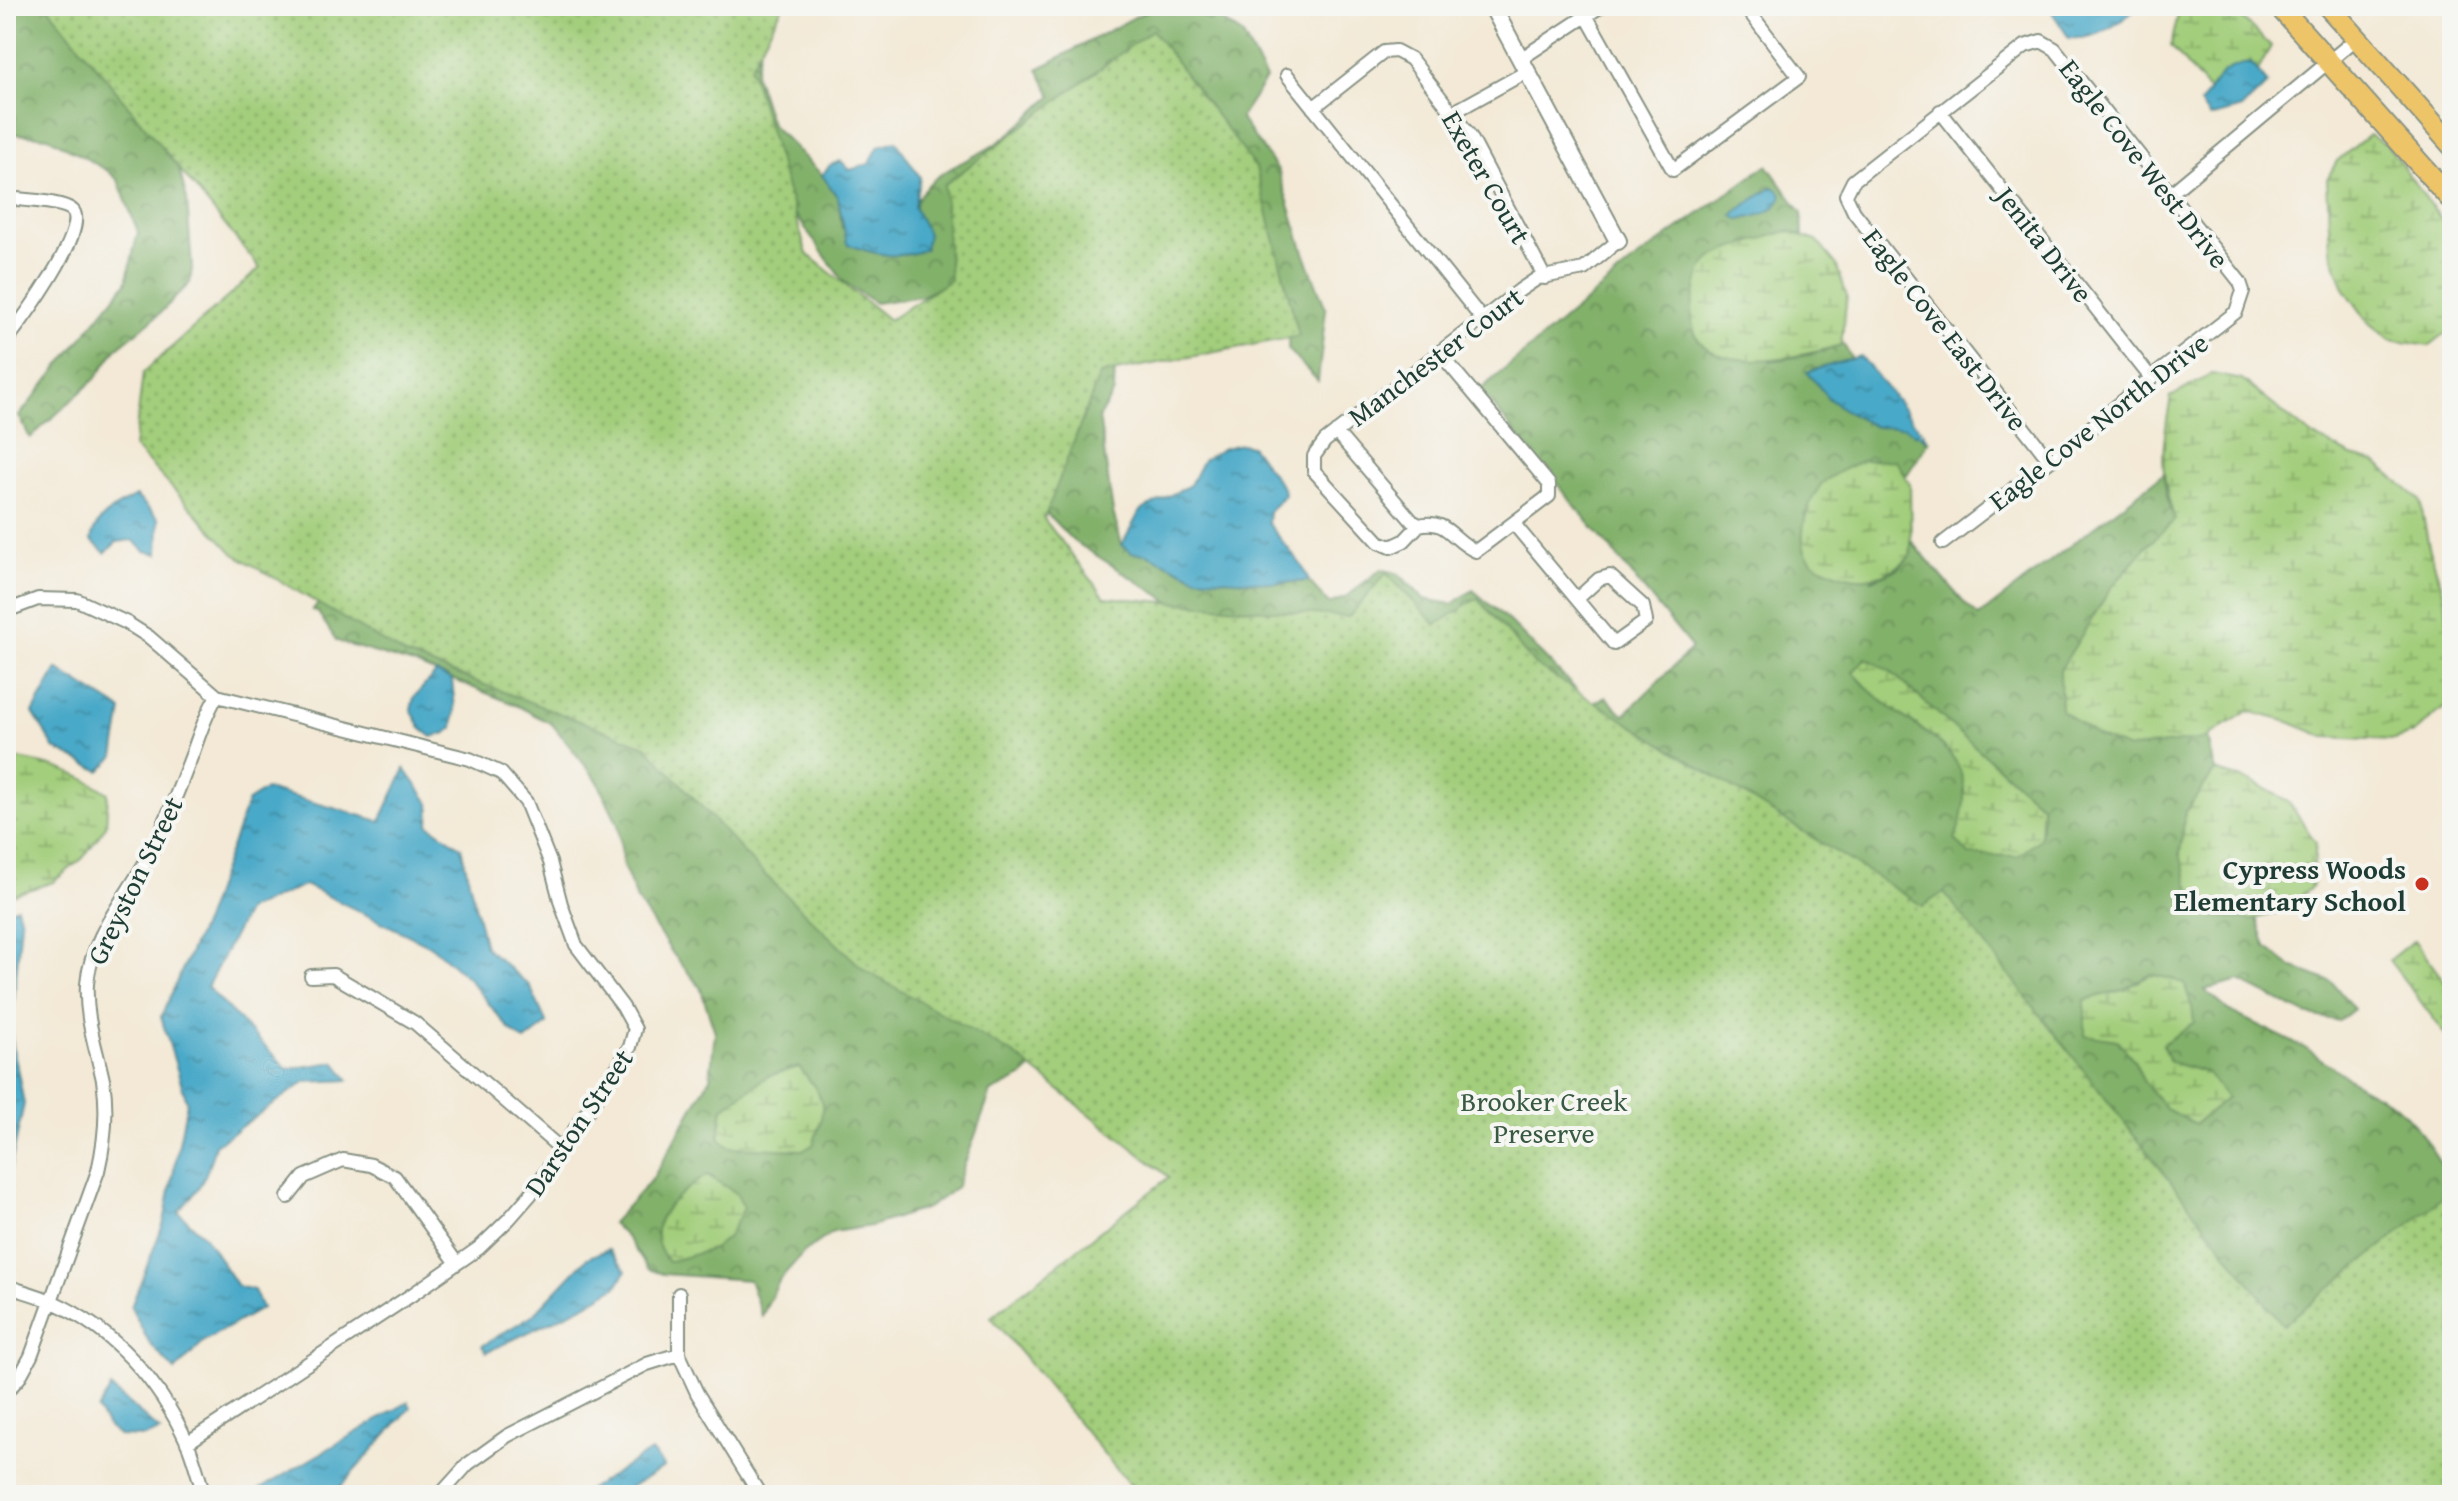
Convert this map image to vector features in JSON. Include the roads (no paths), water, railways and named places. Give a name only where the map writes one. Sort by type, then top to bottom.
[{"type":"main road","points":[[2279,6],[2452,200]]},
{"type":"main road","points":[[2328,6],[2452,145]]},
{"type":"street","points":[[1492,6],[1618,241]]},
{"type":"street","points":[[1452,113],[1525,65],[1601,6]]},
{"type":"street","points":[[1587,17],[1673,170],[1799,77],[1745,6]]},
{"type":"street","points":[[2170,194],[2357,38]]},
{"type":"street","name":"Eagle Cove West Drive","points":[[1940,111],[2025,46],[2041,41],[2055,49],[2240,282],[2243,291]]},
{"type":"street","name":"Exeter Court","points":[[1313,108],[1384,52],[1396,51],[1411,59],[1470,136],[1545,278]]},
{"type":"street","points":[[1287,75],[1482,319]]},
{"type":"street","name":"Eagle Cove East Drive","points":[[1940,111],[1853,181],[1846,195],[1854,212],[2050,461]]},
{"type":"street","name":"Jenita Drive","points":[[1940,111],[2151,378]]},
{"type":"street","points":[[6,198],[65,206],[73,211],[76,220],[72,241],[6,341]]},
{"type":"street","name":"Manchester Court","points":[[1514,524],[1476,551],[1462,545],[1441,524],[1430,522],[1419,525],[1404,541],[1391,547],[1379,542],[1314,471],[1314,456],[1336,432],[1520,290],[1538,278],[1584,269],[1618,241]]},
{"type":"street","name":"Eagle Cove North Drive","points":[[1943,543],[2236,312],[2243,291]]},
{"type":"street","points":[[1439,352],[1549,484],[1549,496],[1514,524],[1614,644],[1646,621],[1643,606],[1610,576],[1599,579],[1577,599]]},
{"type":"street","name":"Manchester Court","points":[[1336,432],[1412,521],[1419,525]]},
{"type":"street","name":"Darston Street","points":[[6,611],[38,599],[77,600],[149,637],[217,696],[470,759],[501,773],[518,791],[533,816],[576,945],[623,1007],[635,1029],[630,1047],[530,1195],[479,1248],[187,1443]]},
{"type":"street","name":"Greyston Street","points":[[6,1392],[19,1378],[31,1356],[98,1171],[106,1128],[103,1083],[89,1028],[86,1001],[91,960],[110,919],[153,849],[217,696]]},
{"type":"street","points":[[311,976],[333,975],[415,1023],[561,1149]]},
{"type":"street","points":[[288,1197],[304,1177],[343,1160],[371,1165],[395,1177],[456,1262]]},
{"type":"street","points":[[6,1286],[52,1301],[94,1325],[121,1346],[154,1384],[187,1443],[204,1495]]},
{"type":"street","points":[[679,1294],[679,1354],[697,1393],[755,1493]]},
{"type":"street","points":[[440,1495],[468,1464],[507,1436],[647,1364],[679,1354]]},
{"type":"water","points":[[2048,6],[2140,6],[2107,30],[2089,37],[2069,38]]},
{"type":"water","points":[[2251,63],[2268,84],[2242,108],[2210,117],[2200,104],[2215,81],[2232,67]]},
{"type":"water","points":[[896,141],[920,177],[914,207],[928,234],[925,249],[906,255],[876,253],[847,244],[838,198],[822,175],[830,165],[841,161],[850,170],[869,164],[879,146]]},
{"type":"water","points":[[1773,187],[1782,196],[1770,210],[1740,220],[1733,216],[1745,205]]},
{"type":"water","points":[[1861,356],[1929,441],[1904,427],[1875,427],[1852,415],[1829,399],[1807,372]]},
{"type":"water","points":[[1241,444],[1251,446],[1283,488],[1284,495],[1269,512],[1268,523],[1302,566],[1309,581],[1276,583],[1196,577],[1147,554],[1132,553],[1122,545],[1140,511],[1190,485],[1203,460],[1224,448]]},
{"type":"water","points":[[136,496],[159,519],[158,554],[145,551],[133,540],[117,542],[105,553],[91,540],[93,532],[115,508]]},
{"type":"water","points":[[57,669],[122,710],[114,757],[100,771],[55,749],[33,713]]},
{"type":"water","points":[[436,673],[452,680],[455,709],[453,728],[432,737],[422,729],[411,710],[414,697]]},
{"type":"water","points":[[405,769],[430,804],[429,825],[461,847],[485,947],[530,986],[547,1024],[525,1041],[510,1030],[468,978],[431,946],[305,885],[247,910],[207,987],[287,1069],[335,1062],[349,1080],[305,1082],[215,1145],[202,1182],[178,1212],[205,1237],[237,1286],[254,1290],[262,1308],[204,1341],[175,1371],[149,1343],[131,1307],[164,1222],[187,1102],[161,1017],[204,921],[248,801],[266,789],[380,821]]},
{"type":"water","points":[[17,907],[21,921],[11,1035],[24,1104],[6,1187],[6,911]]},
{"type":"water","points":[[608,1249],[626,1271],[617,1286],[581,1307],[487,1352],[482,1346],[534,1314],[587,1258]]},
{"type":"water","points":[[111,1388],[160,1431],[144,1437],[119,1436],[107,1426],[97,1410]]},
{"type":"water","points":[[408,1402],[411,1407],[333,1495],[250,1495]]},
{"type":"water","points":[[651,1451],[664,1467],[617,1495],[580,1495]]},
{"type":"place","name":"Cypress Woods Elementary School","points":[[2422,884]]},
{"type":"park label","name":"Brooker Creek Preserve","points":[[1544,1116]]}]
